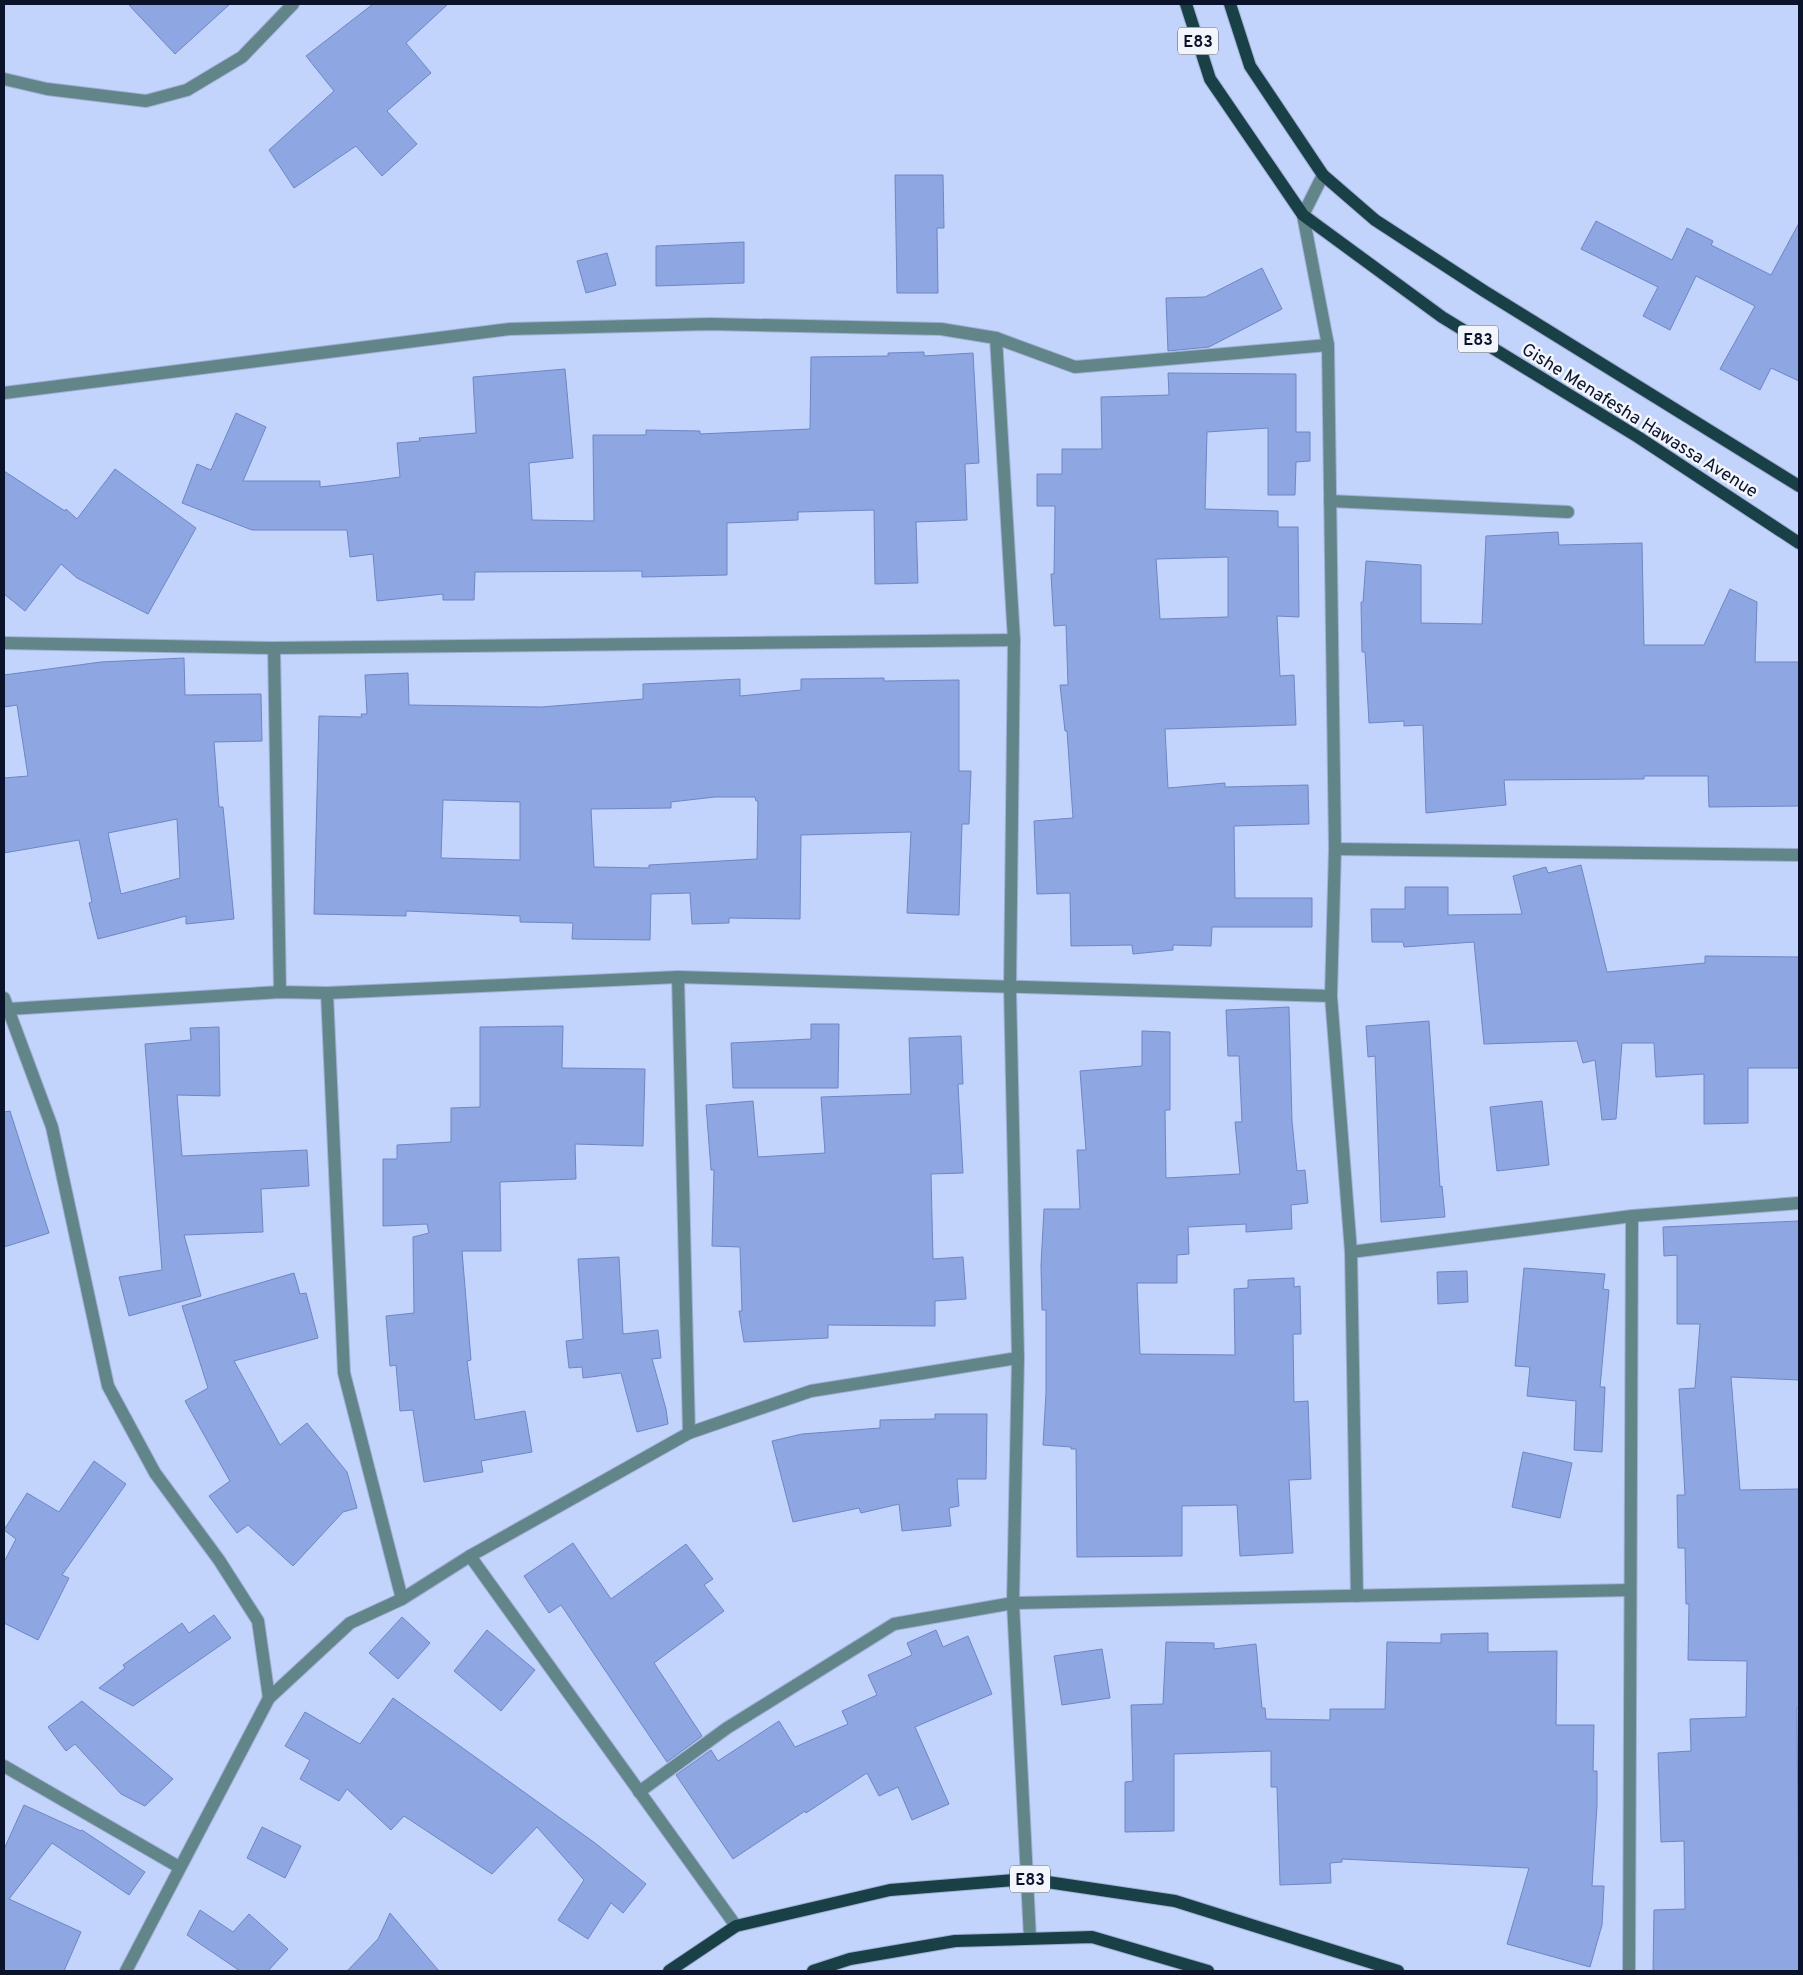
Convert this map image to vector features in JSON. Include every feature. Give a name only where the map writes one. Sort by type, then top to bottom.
[{"type":"main road","name":"Gishe Menafesha Hawassa Avenue","points":[[1186,4],[1210,78],[1303,215],[1442,317],[1638,437],[1799,543]]},
{"type":"main road","name":"Gishe Menafesha Hawassa Avenue","points":[[1230,4],[1250,66],[1324,175],[1383,225],[1484,291],[1799,486]]},
{"type":"main road","name":"E83","points":[[669,1971],[736,1926],[890,1890],[1027,1879],[1175,1901],[1398,1971]]},
{"type":"main road","points":[[813,1971],[850,1959],[955,1941],[1092,1937],[1208,1971]]},
{"type":"street","points":[[4,79],[47,89],[146,101],[187,90],[242,58],[293,4]]},
{"type":"street","points":[[1324,175],[1303,215],[1328,344],[1335,849],[1331,996],[1351,1252],[1356,1596]]},
{"type":"street","points":[[4,393],[510,329],[710,324],[940,329],[996,338],[1075,366],[1328,344]]},
{"type":"street","points":[[996,338],[1014,640],[1010,988],[1018,1358],[1013,1603],[1030,1938]]},
{"type":"street","points":[[1330,501],[1568,512]]},
{"type":"street","points":[[4,643],[274,648],[1014,640]]},
{"type":"street","points":[[274,648],[280,992]]},
{"type":"street","points":[[1335,849],[1799,855]]},
{"type":"street","points":[[269,1698],[258,1622],[219,1560],[155,1473],[108,1386],[52,1127],[6,1004],[280,992],[327,993],[678,977],[1331,996]]},
{"type":"street","points":[[678,977],[689,1433]]},
{"type":"street","points":[[327,993],[344,1373],[402,1599]]},
{"type":"street","points":[[1351,1252],[1632,1216],[1799,1203]]},
{"type":"street","points":[[1629,1971],[1632,1216]]},
{"type":"street","points":[[126,1971],[269,1698],[350,1623],[402,1599],[470,1556],[689,1433],[810,1391],[1018,1358]]},
{"type":"street","points":[[470,1556],[736,1926]]},
{"type":"street","points":[[639,1792],[727,1728],[894,1624],[1013,1603],[1630,1590]]},
{"type":"street","points":[[4,1766],[179,1867]]},
{"type":"building","points":[[128,4],[230,4],[175,54]]},
{"type":"building","points":[[373,4],[448,4],[406,43],[431,73],[387,111],[417,144],[382,176],[356,146],[294,188],[269,150],[334,91],[306,56]]},
{"type":"building","points":[[895,175],[943,175],[944,228],[937,228],[938,293],[897,293]]},
{"type":"building","points":[[1596,221],[1672,260],[1687,228],[1713,241],[1711,245],[1771,275],[1799,223],[1799,381],[1771,368],[1760,390],[1720,369],[1755,306],[1696,276],[1670,330],[1643,316],[1658,287],[1581,249]]},
{"type":"building","points":[[744,242],[744,283],[656,286],[656,246]]},
{"type":"building","points":[[607,253],[616,285],[586,293],[577,261]]},
{"type":"building","points":[[1262,268],[1282,309],[1209,347],[1168,351],[1166,298],[1205,297]]},
{"type":"building","points":[[924,352],[924,356],[973,353],[979,463],[965,464],[967,520],[916,522],[918,583],[875,584],[874,510],[798,512],[798,520],[727,523],[727,575],[642,577],[642,571],[475,572],[474,600],[443,600],[443,594],[377,601],[373,554],[350,557],[347,530],[252,530],[182,503],[197,464],[211,470],[236,413],[266,427],[243,481],[320,481],[320,487],[364,482],[400,477],[397,443],[420,441],[419,438],[476,433],[473,377],[565,369],[573,458],[529,463],[532,520],[594,521],[593,435],[646,435],[646,430],[700,431],[700,434],[810,429],[811,357],[888,356],[888,353]]},
{"type":"building","points":[[1168,373],[1296,374],[1296,432],[1310,432],[1310,461],[1296,462],[1295,495],[1268,495],[1268,428],[1207,432],[1205,509],[1278,511],[1278,527],[1298,527],[1299,617],[1277,616],[1280,676],[1294,675],[1296,725],[1165,729],[1168,788],[1225,783],[1225,787],[1308,785],[1309,824],[1234,826],[1235,898],[1312,898],[1312,927],[1212,927],[1211,946],[1173,945],[1173,950],[1133,954],[1132,945],[1071,946],[1070,893],[1037,894],[1034,821],[1073,818],[1067,731],[1065,731],[1060,685],[1068,685],[1066,625],[1054,626],[1051,574],[1054,574],[1055,506],[1037,506],[1037,474],[1062,474],[1062,449],[1102,449],[1101,397],[1169,395]],"holes":[[[1228,557],[1228,617],[1160,619],[1156,559]]]},
{"type":"building","points":[[115,469],[196,528],[148,614],[77,578],[61,564],[25,611],[4,594],[4,471],[65,511],[66,509],[77,519]]},
{"type":"building","points":[[1558,532],[1559,545],[1642,543],[1644,645],[1704,645],[1730,589],[1757,602],[1755,662],[1799,662],[1799,806],[1709,807],[1708,776],[1644,776],[1644,779],[1504,780],[1506,805],[1426,813],[1423,725],[1404,726],[1404,721],[1369,723],[1365,652],[1362,652],[1361,602],[1363,602],[1366,561],[1421,565],[1421,623],[1482,624],[1486,536]]},
{"type":"building","points":[[184,658],[185,695],[261,694],[262,741],[214,742],[219,807],[223,807],[234,919],[186,924],[186,916],[98,939],[89,903],[92,902],[79,840],[4,853],[4,778],[28,776],[17,705],[4,707],[4,675],[101,662]],"holes":[[[177,819],[180,878],[121,894],[108,833]]]},
{"type":"building","points":[[408,673],[409,705],[541,707],[643,699],[643,684],[740,679],[740,696],[801,690],[801,679],[884,678],[884,681],[959,680],[959,771],[971,771],[969,824],[962,824],[959,915],[907,913],[911,832],[801,835],[800,919],[729,918],[729,923],[692,924],[690,893],[651,894],[650,940],[572,939],[573,923],[520,922],[520,916],[406,911],[406,916],[314,914],[319,716],[362,717],[361,714],[367,714],[365,675]],"holes":[[[715,797],[755,797],[756,801],[758,801],[757,859],[649,865],[649,868],[594,867],[591,809],[671,808],[671,802]],[[443,800],[520,802],[520,860],[441,858]]]},
{"type":"building","points":[[1581,865],[1607,972],[1705,963],[1705,956],[1799,957],[1799,1068],[1748,1068],[1748,1123],[1704,1124],[1704,1074],[1656,1077],[1654,1043],[1622,1043],[1616,1119],[1602,1120],[1595,1060],[1583,1063],[1577,1041],[1484,1044],[1474,942],[1404,947],[1403,942],[1372,942],[1371,909],[1405,909],[1405,887],[1448,887],[1448,915],[1522,914],[1513,876],[1546,867],[1548,873]]},
{"type":"building","points":[[1289,1007],[1292,1121],[1297,1171],[1305,1170],[1308,1203],[1291,1205],[1292,1229],[1246,1232],[1246,1224],[1188,1227],[1189,1254],[1177,1255],[1177,1283],[1137,1283],[1140,1354],[1235,1355],[1234,1289],[1248,1288],[1248,1280],[1294,1278],[1294,1287],[1300,1286],[1301,1334],[1293,1334],[1294,1402],[1308,1401],[1311,1479],[1289,1480],[1293,1553],[1240,1556],[1237,1505],[1182,1506],[1182,1556],[1077,1557],[1076,1449],[1043,1445],[1046,1393],[1046,1310],[1042,1310],[1041,1265],[1044,1209],[1080,1209],[1077,1150],[1086,1150],[1080,1071],[1142,1066],[1142,1031],[1170,1032],[1170,1110],[1165,1110],[1166,1178],[1240,1174],[1235,1122],[1242,1122],[1239,1056],[1228,1056],[1226,1010]]},
{"type":"building","points":[[1429,1021],[1440,1187],[1442,1186],[1445,1217],[1381,1222],[1375,1056],[1368,1057],[1366,1026]]},
{"type":"building","points":[[811,1024],[839,1024],[838,1088],[733,1088],[731,1043],[811,1039]]},
{"type":"building","points":[[563,1026],[562,1068],[645,1069],[643,1146],[575,1144],[576,1179],[500,1182],[501,1251],[462,1251],[471,1360],[467,1361],[475,1420],[525,1411],[532,1452],[481,1461],[483,1472],[424,1482],[413,1410],[400,1411],[396,1365],[390,1366],[386,1316],[414,1313],[413,1237],[429,1233],[427,1224],[383,1226],[383,1159],[397,1159],[397,1145],[451,1142],[451,1108],[480,1107],[480,1027]]},
{"type":"building","points":[[219,1027],[220,1096],[177,1095],[182,1156],[307,1150],[309,1186],[261,1189],[263,1232],[184,1235],[201,1296],[129,1316],[119,1277],[162,1270],[145,1044],[191,1040],[190,1028]]},
{"type":"building","points":[[961,1036],[963,1084],[958,1084],[963,1173],[931,1174],[933,1259],[963,1257],[966,1299],[935,1301],[935,1326],[828,1325],[828,1338],[744,1342],[739,1311],[742,1311],[740,1247],[712,1246],[714,1170],[711,1170],[706,1105],[753,1101],[758,1157],[825,1153],[821,1097],[911,1094],[909,1038]]},
{"type":"building","points":[[1542,1101],[1549,1165],[1497,1171],[1490,1107]]},
{"type":"building","points":[[10,1111],[49,1233],[4,1247],[4,1112]]},
{"type":"building","points":[[1799,1221],[1799,1380],[1731,1377],[1740,1490],[1799,1489],[1799,1708],[1797,1708],[1799,1971],[1653,1971],[1654,1910],[1685,1909],[1684,1841],[1661,1842],[1658,1753],[1691,1751],[1690,1719],[1746,1717],[1747,1661],[1688,1660],[1689,1604],[1686,1604],[1685,1548],[1678,1548],[1677,1495],[1685,1495],[1679,1389],[1695,1388],[1700,1324],[1677,1324],[1677,1255],[1664,1256],[1663,1227]]},
{"type":"building","points":[[619,1257],[623,1334],[658,1330],[661,1358],[652,1359],[666,1409],[668,1424],[637,1432],[621,1373],[583,1378],[582,1367],[569,1368],[566,1341],[583,1339],[578,1259]]},
{"type":"building","points":[[1524,1268],[1605,1274],[1603,1289],[1609,1290],[1600,1387],[1605,1387],[1602,1452],[1574,1450],[1576,1401],[1527,1396],[1530,1367],[1515,1366]]},
{"type":"building","points":[[1467,1271],[1468,1302],[1438,1304],[1437,1272]]},
{"type":"building","points":[[294,1273],[300,1294],[306,1293],[318,1338],[234,1361],[280,1445],[307,1423],[347,1472],[357,1508],[343,1512],[293,1566],[248,1525],[237,1533],[209,1496],[230,1481],[185,1401],[208,1388],[182,1306]]},
{"type":"building","points":[[935,1414],[987,1414],[986,1479],[957,1479],[959,1506],[949,1508],[951,1526],[902,1531],[899,1504],[861,1513],[859,1508],[793,1522],[772,1441],[802,1434],[880,1428],[880,1420],[935,1419]]},
{"type":"building","points":[[1523,1452],[1572,1463],[1560,1518],[1512,1507]]},
{"type":"building","points":[[94,1461],[126,1484],[62,1575],[69,1578],[38,1640],[4,1623],[4,1562],[16,1539],[4,1530],[27,1493],[59,1512]]},
{"type":"building","points":[[573,1543],[611,1599],[686,1544],[713,1579],[704,1585],[724,1611],[654,1663],[702,1736],[667,1762],[561,1605],[549,1613],[524,1576]]},
{"type":"building","points":[[214,1615],[231,1638],[133,1706],[99,1688],[125,1668],[123,1665],[182,1623],[189,1633]]},
{"type":"building","points":[[402,1617],[430,1643],[398,1679],[369,1653]]},
{"type":"building","points":[[487,1630],[535,1670],[501,1711],[454,1671]]},
{"type":"building","points":[[936,1630],[943,1647],[968,1636],[992,1694],[915,1727],[949,1804],[912,1820],[898,1787],[879,1796],[867,1773],[806,1813],[805,1811],[733,1859],[676,1775],[711,1750],[718,1761],[779,1721],[795,1747],[848,1724],[842,1711],[877,1695],[868,1675],[912,1655],[907,1643]]},
{"type":"building","points":[[1488,1633],[1488,1652],[1557,1651],[1556,1725],[1594,1725],[1593,1771],[1597,1771],[1597,1805],[1592,1886],[1604,1886],[1602,1925],[1590,1967],[1507,1944],[1529,1868],[1342,1859],[1342,1862],[1330,1863],[1331,1883],[1280,1885],[1277,1787],[1271,1787],[1271,1751],[1174,1754],[1174,1831],[1125,1832],[1125,1782],[1133,1781],[1131,1705],[1163,1704],[1166,1642],[1214,1643],[1214,1649],[1256,1644],[1262,1708],[1265,1708],[1266,1719],[1330,1720],[1330,1709],[1385,1709],[1387,1642],[1441,1643],[1441,1634]]},
{"type":"building","points":[[1102,1649],[1110,1698],[1062,1705],[1054,1656]]},
{"type":"building","points":[[393,1698],[595,1843],[646,1884],[623,1913],[611,1903],[588,1939],[558,1920],[584,1880],[537,1827],[492,1874],[404,1816],[391,1830],[347,1789],[339,1801],[300,1779],[310,1760],[285,1746],[305,1712],[360,1744]]},
{"type":"building","points":[[82,1701],[173,1779],[145,1806],[121,1794],[75,1744],[66,1751],[48,1727]]},
{"type":"building","points":[[24,1805],[82,1830],[145,1872],[129,1895],[52,1843],[9,1899],[81,1932],[64,1971],[4,1971],[4,1849]]},
{"type":"building","points":[[262,1827],[301,1846],[285,1878],[247,1858]]},
{"type":"building","points":[[200,1910],[233,1932],[249,1914],[288,1949],[268,1971],[240,1971],[187,1935]]},
{"type":"building","points":[[390,1913],[439,1971],[347,1971],[378,1939]]}]
